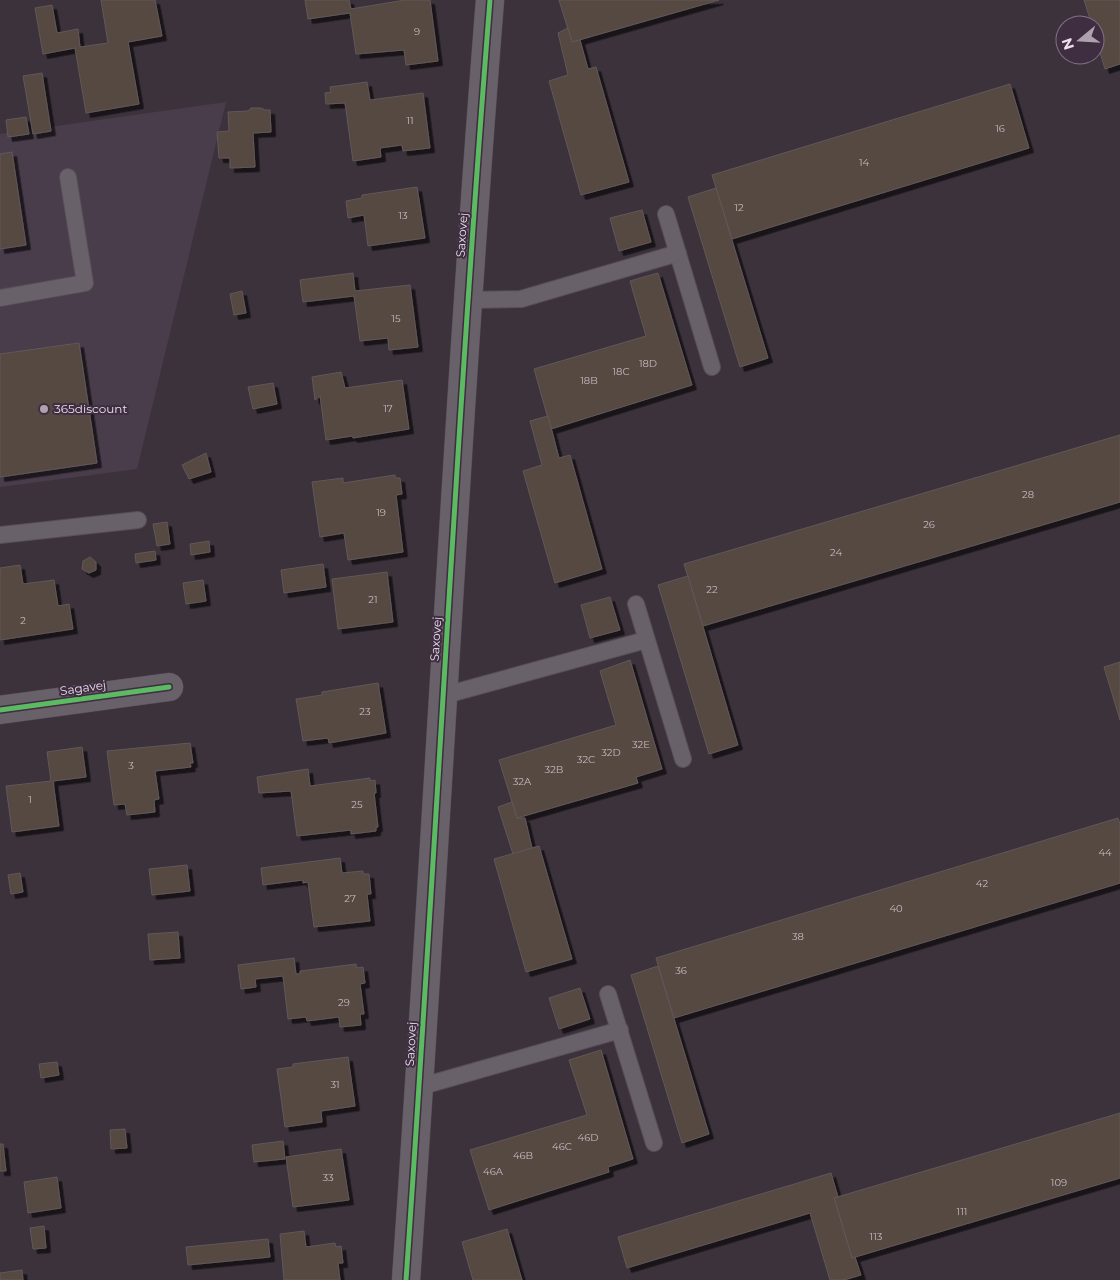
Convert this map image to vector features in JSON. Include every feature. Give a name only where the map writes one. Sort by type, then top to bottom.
[{"type":"street","name":"Saxovej","points":[[406,1280],[442,696],[490,0]]},
{"type":"street","name":"Sagavej","points":[[0,710],[169,687]]},
{"type":"lane","points":[[0,298],[85,283],[68,176]]},
{"type":"lane","points":[[666,214],[712,367]]},
{"type":"lane","points":[[468,300],[521,299],[678,253]]},
{"type":"lane","points":[[0,535],[138,520]]},
{"type":"lane","points":[[636,604],[683,759]]},
{"type":"lane","points":[[442,696],[646,640]]},
{"type":"lane","points":[[608,994],[654,1143]]},
{"type":"lane","points":[[419,1087],[620,1030]]},
{"type":"shaded area","points":[[226,102],[137,469],[0,487],[0,134]]},
{"type":"building","points":[[101,0],[155,0],[162,36],[128,42],[139,104],[86,113],[75,48],[43,54],[35,8],[52,5],[57,33],[78,29],[80,47],[108,43]]},
{"type":"building","points":[[305,0],[349,0],[351,9],[405,0],[430,0],[438,61],[406,65],[404,50],[356,54],[350,13],[308,19]]},
{"type":"building","points":[[559,0],[719,0],[572,42]]},
{"type":"building","points":[[1084,0],[1120,0],[1120,64],[1105,69],[1105,15],[1089,15]]},
{"type":"building","points":[[568,28],[572,42],[580,40],[588,69],[596,67],[629,182],[581,195],[549,81],[568,75],[558,33]]},
{"type":"building","points":[[42,73],[51,131],[33,134],[23,76]]},
{"type":"building","points":[[367,82],[370,100],[423,93],[430,148],[403,151],[402,145],[380,148],[381,157],[353,161],[345,103],[326,104],[325,93],[331,92],[330,87]]},
{"type":"building","points":[[1010,84],[1029,148],[732,239],[712,175]]},
{"type":"building","points":[[251,108],[270,110],[271,132],[253,133],[255,167],[230,168],[230,158],[219,158],[217,132],[229,131],[228,112],[248,111]]},
{"type":"building","points":[[26,117],[29,134],[8,137],[6,120]]},
{"type":"building","points":[[12,152],[26,245],[0,249],[0,154]]},
{"type":"building","points":[[417,187],[425,238],[368,246],[364,215],[348,218],[346,201],[362,198],[362,195]]},
{"type":"building","points":[[716,188],[768,358],[740,367],[688,197]]},
{"type":"building","points":[[642,210],[651,242],[619,251],[610,218]]},
{"type":"building","points":[[353,273],[355,291],[410,285],[418,347],[389,350],[388,338],[360,341],[354,296],[303,302],[300,280]]},
{"type":"building","points":[[658,273],[692,385],[551,429],[534,369],[646,336],[630,281]]},
{"type":"building","points":[[242,291],[246,313],[234,315],[230,294]]},
{"type":"building","name":"365discount","points":[[79,343],[97,463],[0,477],[0,354]]},
{"type":"building","points":[[341,372],[345,388],[402,380],[409,429],[353,438],[352,436],[326,440],[320,396],[315,400],[312,377]]},
{"type":"building","points":[[273,383],[277,404],[253,409],[248,387]]},
{"type":"building","points":[[548,416],[559,458],[570,455],[602,569],[555,583],[523,471],[542,465],[530,421]]},
{"type":"building","points":[[1120,435],[1120,502],[703,626],[684,564]]},
{"type":"building","points":[[206,453],[211,472],[189,479],[182,465]]},
{"type":"building","points":[[395,475],[395,478],[400,478],[402,494],[396,495],[403,552],[348,560],[344,533],[320,537],[312,482],[343,478],[343,483]]},
{"type":"building","points":[[167,522],[170,544],[157,546],[153,524]]},
{"type":"building","points":[[209,541],[210,552],[191,555],[190,544]]},
{"type":"building","points":[[155,551],[156,560],[136,563],[135,554]]},
{"type":"building","points":[[90,557],[96,562],[96,570],[89,573],[82,569],[83,561]]},
{"type":"building","points":[[323,564],[326,587],[284,593],[281,570]]},
{"type":"building","points":[[20,565],[23,584],[54,580],[58,606],[69,604],[73,629],[0,640],[0,568]]},
{"type":"building","points":[[387,572],[393,622],[338,629],[332,579]]},
{"type":"building","points":[[688,576],[738,745],[709,754],[658,585]]},
{"type":"building","points":[[203,580],[206,601],[186,604],[183,583]]},
{"type":"building","points":[[610,597],[620,630],[590,638],[581,605]]},
{"type":"building","points":[[630,660],[662,769],[636,777],[638,783],[517,818],[499,760],[616,725],[600,671]]},
{"type":"building","points":[[1120,662],[1120,720],[1104,667]]},
{"type":"building","points":[[378,683],[386,733],[329,743],[328,738],[303,741],[296,699],[322,695],[322,692]]},
{"type":"building","points":[[190,743],[193,763],[190,763],[191,767],[155,771],[159,799],[154,800],[155,812],[127,815],[125,804],[114,805],[107,751]]},
{"type":"building","points":[[82,747],[86,777],[53,781],[59,826],[12,832],[6,786],[51,781],[47,752]]},
{"type":"building","points":[[308,769],[310,786],[370,778],[370,781],[375,780],[376,793],[374,793],[378,827],[376,827],[376,831],[351,834],[351,830],[297,836],[291,791],[259,793],[257,777]]},
{"type":"building","points":[[512,802],[517,818],[525,818],[532,848],[513,854],[498,807]]},
{"type":"building","points":[[1118,818],[1120,824],[1120,883],[674,1018],[656,958]]},
{"type":"building","points":[[539,846],[572,959],[526,972],[494,859]]},
{"type":"building","points":[[340,858],[342,873],[363,871],[363,874],[369,874],[371,894],[367,894],[370,921],[314,927],[308,882],[303,883],[303,880],[263,885],[261,868]]},
{"type":"building","points":[[187,865],[190,891],[152,895],[149,869]]},
{"type":"building","points":[[20,873],[23,892],[11,894],[8,875]]},
{"type":"building","points":[[178,932],[180,958],[150,960],[148,934]]},
{"type":"building","points":[[294,958],[296,974],[300,974],[300,971],[356,964],[357,968],[363,967],[365,983],[360,984],[364,1014],[360,1014],[361,1025],[340,1027],[339,1017],[307,1021],[306,1017],[288,1019],[283,976],[255,979],[256,987],[241,989],[238,965]]},
{"type":"building","points":[[658,966],[709,1134],[682,1143],[631,975]]},
{"type":"building","points":[[580,988],[590,1019],[559,1029],[549,998]]},
{"type":"building","points":[[601,1050],[633,1159],[608,1167],[609,1172],[489,1210],[470,1150],[587,1115],[569,1060]]},
{"type":"building","points":[[348,1057],[355,1106],[321,1111],[322,1122],[285,1127],[277,1069],[293,1067],[293,1064]]},
{"type":"building","points":[[57,1062],[59,1075],[41,1078],[39,1064]]},
{"type":"building","points":[[1120,1113],[1120,1178],[852,1258],[834,1198]]},
{"type":"building","points":[[125,1129],[127,1148],[111,1149],[110,1130]]},
{"type":"building","points":[[283,1141],[285,1159],[254,1162],[252,1145]]},
{"type":"building","points":[[0,1144],[3,1144],[6,1171],[0,1171]]},
{"type":"building","points":[[341,1149],[349,1200],[293,1207],[286,1157]]},
{"type":"building","points":[[831,1173],[838,1197],[834,1198],[852,1258],[855,1257],[861,1275],[844,1280],[830,1280],[810,1213],[627,1268],[618,1237]]},
{"type":"building","points":[[57,1177],[61,1208],[28,1213],[24,1182]]},
{"type":"building","points":[[44,1226],[46,1248],[33,1249],[30,1228]]},
{"type":"building","points":[[507,1229],[522,1280],[473,1280],[462,1242]]},
{"type":"building","points":[[304,1231],[306,1247],[335,1243],[336,1247],[341,1246],[343,1263],[338,1263],[340,1280],[284,1280],[280,1234]]},
{"type":"building","points":[[268,1239],[270,1257],[188,1265],[186,1247]]},
{"type":"building","points":[[22,1270],[23,1280],[0,1280],[0,1273]]},
{"type":"cycle path","points":[[406,1280],[456,480],[490,0]]},
{"type":"cycle path","points":[[0,710],[169,687]]},
{"type":"place","name":"365discount","points":[[44,409]]}]
